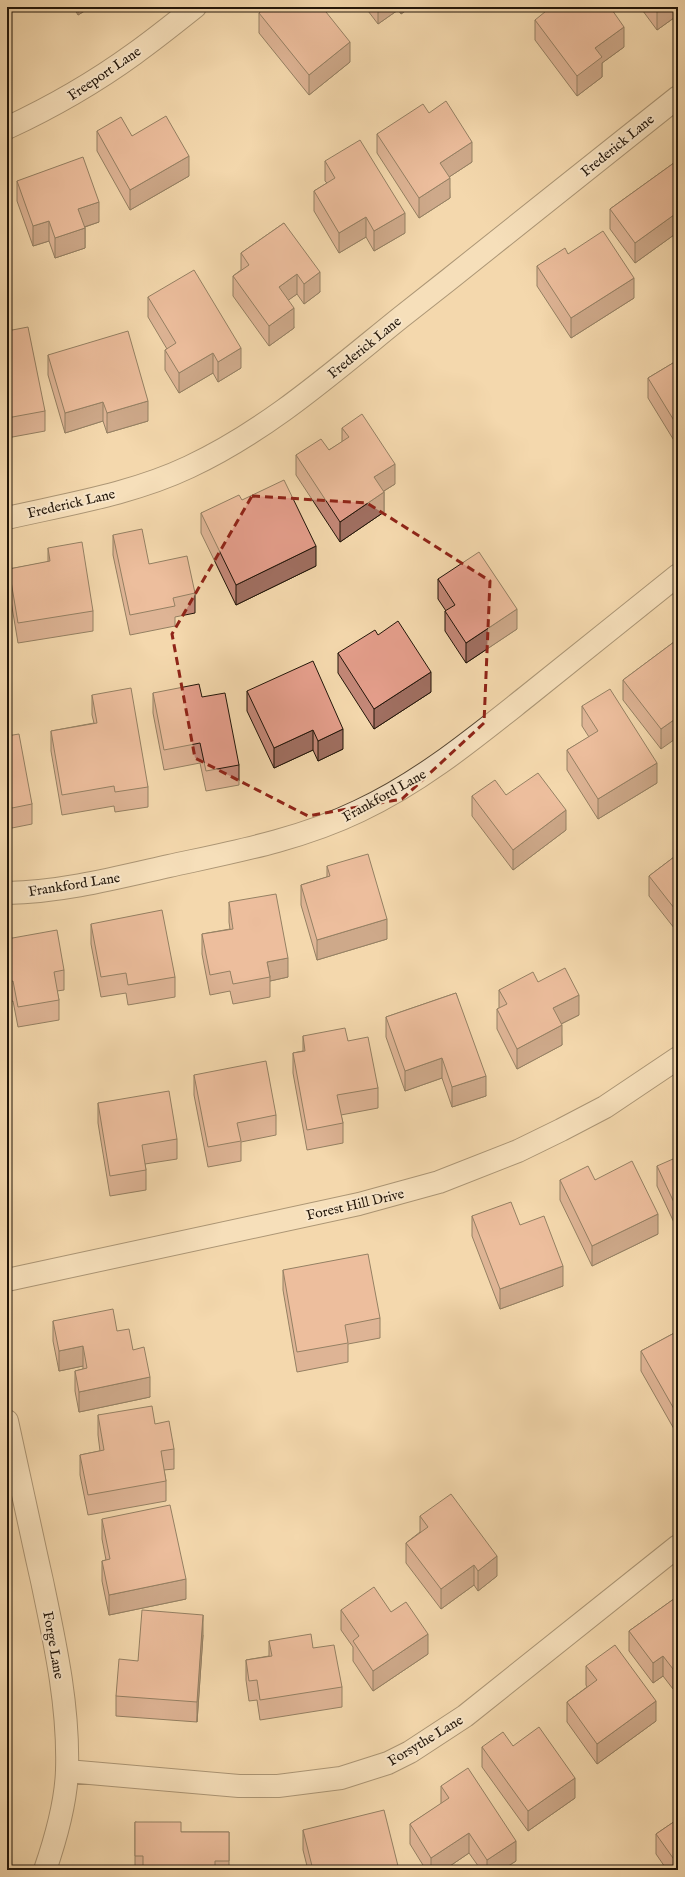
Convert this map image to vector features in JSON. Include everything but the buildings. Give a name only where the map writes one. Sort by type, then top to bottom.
[{"type":"street","name":"Freeport Lane","points":[[7,128],[61,102],[87,86],[135,54],[195,7]]},
{"type":"street","name":"Frederick Lane","points":[[7,518],[102,496],[146,484],[199,462],[251,434],[327,377],[678,97]]},
{"type":"street","name":"Frankford Lane","points":[[7,893],[44,891],[74,887],[257,846],[312,830],[359,811],[411,782],[458,750],[678,575]]},
{"type":"street","name":"Forest Hill Drive","points":[[7,1280],[359,1204],[439,1182],[518,1151],[561,1130],[605,1107],[678,1058]]},
{"type":"street","name":"Forge Lane","points":[[7,1422],[52,1630],[64,1708],[67,1771],[58,1830],[45,1870]]},
{"type":"street","name":"Forsythe Lane","points":[[67,1771],[239,1786],[278,1786],[341,1778],[388,1763],[416,1748],[465,1716],[678,1546]]},
{"type":"highlighted area","points":[[252,496],[367,503],[490,581],[484,723],[402,799],[308,816],[195,758],[172,634]]}]
